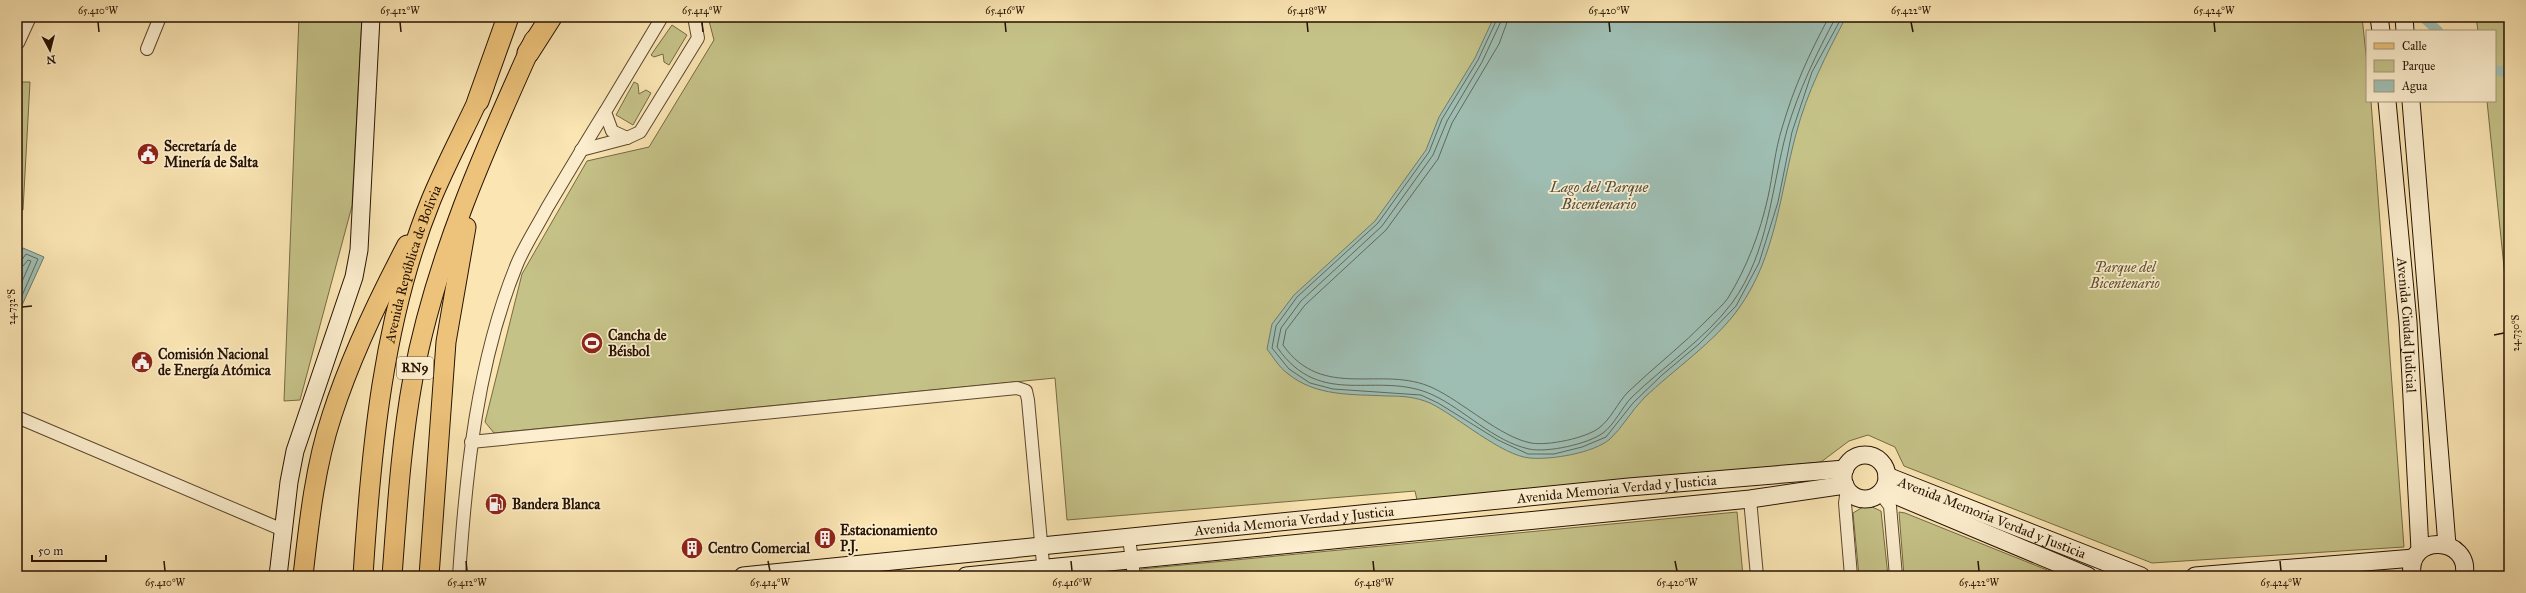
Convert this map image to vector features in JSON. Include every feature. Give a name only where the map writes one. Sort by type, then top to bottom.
[{"type":"highway","points":[[478,101],[508,17]]},
{"type":"highway","points":[[528,53],[551,17]]},
{"type":"main road","name":"Avenida República de Bolivia","points":[[363,576],[371,470],[385,370],[404,285],[431,200],[516,17]]},
{"type":"main road","name":"Avenida República de Bolivia","points":[[392,576],[400,470],[416,362],[440,274],[458,218],[478,169],[545,17]]},
{"type":"main road","points":[[429,576],[446,342],[455,280],[478,169]]},
{"type":"main road","points":[[303,576],[317,478],[332,415],[353,357],[380,296],[431,200]]},
{"type":"street","points":[[18,43],[30,17]]},
{"type":"street","points":[[147,49],[160,17]]},
{"type":"street","points":[[280,571],[283,530],[296,451],[356,266],[362,214],[372,17]]},
{"type":"street","points":[[459,576],[465,489],[471,442],[488,361],[517,265],[581,150],[662,17]]},
{"type":"street","points":[[2380,17],[2381,30]]},
{"type":"street","points":[[581,150],[627,138],[640,132],[698,38],[692,19]]},
{"type":"street","name":"Avenida Ciudad Judicial","points":[[2387,102],[2408,322],[2417,554],[2412,576]]},
{"type":"street","name":"Avenida Ciudad Judicial","points":[[2410,102],[2447,545]]},
{"type":"street","points":[[605,112],[612,131],[627,138]]},
{"type":"street","points":[[471,442],[1017,388],[1026,391],[1028,400],[1043,572]]},
{"type":"street","points":[[17,417],[283,530]]},
{"type":"street","name":"Avenida Memoria Verdad y Justicia","points":[[1870,456],[1882,463],[1884,486],[1872,498],[1863,499],[1854,496],[1846,481],[1855,458],[1870,456]]},
{"type":"street","points":[[1846,481],[1845,503],[1851,576]]},
{"type":"street","name":"Avenida Memoria Verdad y Justicia","points":[[743,576],[1040,548],[1621,488],[1846,481]]},
{"type":"street","name":"Avenida Memoria Verdad y Justicia","points":[[966,576],[1133,568],[1750,499],[1846,481]]},
{"type":"street","points":[[1884,486],[1890,506],[1896,576]]},
{"type":"street","name":"Avenida Memoria Verdad y Justicia","points":[[1884,486],[2088,576]]},
{"type":"street","name":"Avenida Memoria Verdad y Justicia","points":[[1884,486],[2142,576]]},
{"type":"street","points":[[1750,499],[1757,576]]},
{"type":"street","points":[[1129,538],[1133,568]]},
{"type":"street","points":[[2196,576],[2417,554],[2428,545],[2447,545],[2461,556],[2464,565],[2464,576]]},
{"type":"green space","points":[[299,17],[362,17],[352,206],[300,400],[284,401]]},
{"type":"green space","name":"Parque del Bicentenario","points":[[708,17],[2362,17],[2366,54],[2366,102],[2371,102],[2404,547],[2152,563],[1904,466],[1895,447],[1868,435],[1849,441],[1821,462],[1417,500],[1415,491],[1067,520],[1055,378],[494,433],[485,422],[522,274],[587,161],[649,147],[714,40]]},
{"type":"green space","points":[[2476,17],[2509,17],[2509,316],[2487,102],[2496,102],[2496,30],[2478,30]]},
{"type":"green space","points":[[672,25],[687,35],[669,65],[664,62],[663,54],[654,57],[651,55]]},
{"type":"green space","points":[[17,82],[30,82],[23,210],[17,210]]},
{"type":"green space","points":[[634,82],[638,84],[639,94],[646,90],[651,93],[633,125],[616,115]]},
{"type":"green space","points":[[1870,506],[1881,511],[1888,576],[1859,576],[1853,513],[1863,507]]},
{"type":"green space","points":[[1737,512],[1743,576],[1142,576],[1141,569]]},
{"type":"green space","points":[[1899,512],[1905,513],[2062,576],[1904,576]]},
{"type":"water","name":"Lago del Parque Bicentenario","points":[[1494,17],[1846,17],[1824,60],[1800,118],[1769,246],[1751,288],[1739,308],[1719,332],[1644,398],[1610,439],[1603,444],[1583,452],[1560,457],[1530,458],[1519,456],[1493,443],[1441,409],[1420,399],[1335,393],[1310,386],[1298,381],[1284,371],[1267,349],[1272,324],[1294,295],[1375,221],[1426,150],[1439,117],[1475,58]]},
{"type":"water","points":[[23,248],[44,257],[18,314],[17,262]]},
{"type":"waterway","points":[[2423,17],[2437,30]]},
{"type":"waterway","points":[[2496,70],[2509,73]]},
{"type":"place","name":"Secretaría de Minería de Salta","points":[[148,154]]},
{"type":"place","name":"Cancha de Béisbol","points":[[592,343]]},
{"type":"place","name":"Comisión Nacional de Energía Atómica","points":[[142,362]]},
{"type":"place","name":"Bandera Blanca","points":[[496,504]]},
{"type":"place","name":"Estacionamiento P.J.","points":[[825,538]]},
{"type":"place","name":"Centro Comercial","points":[[692,548]]}]
